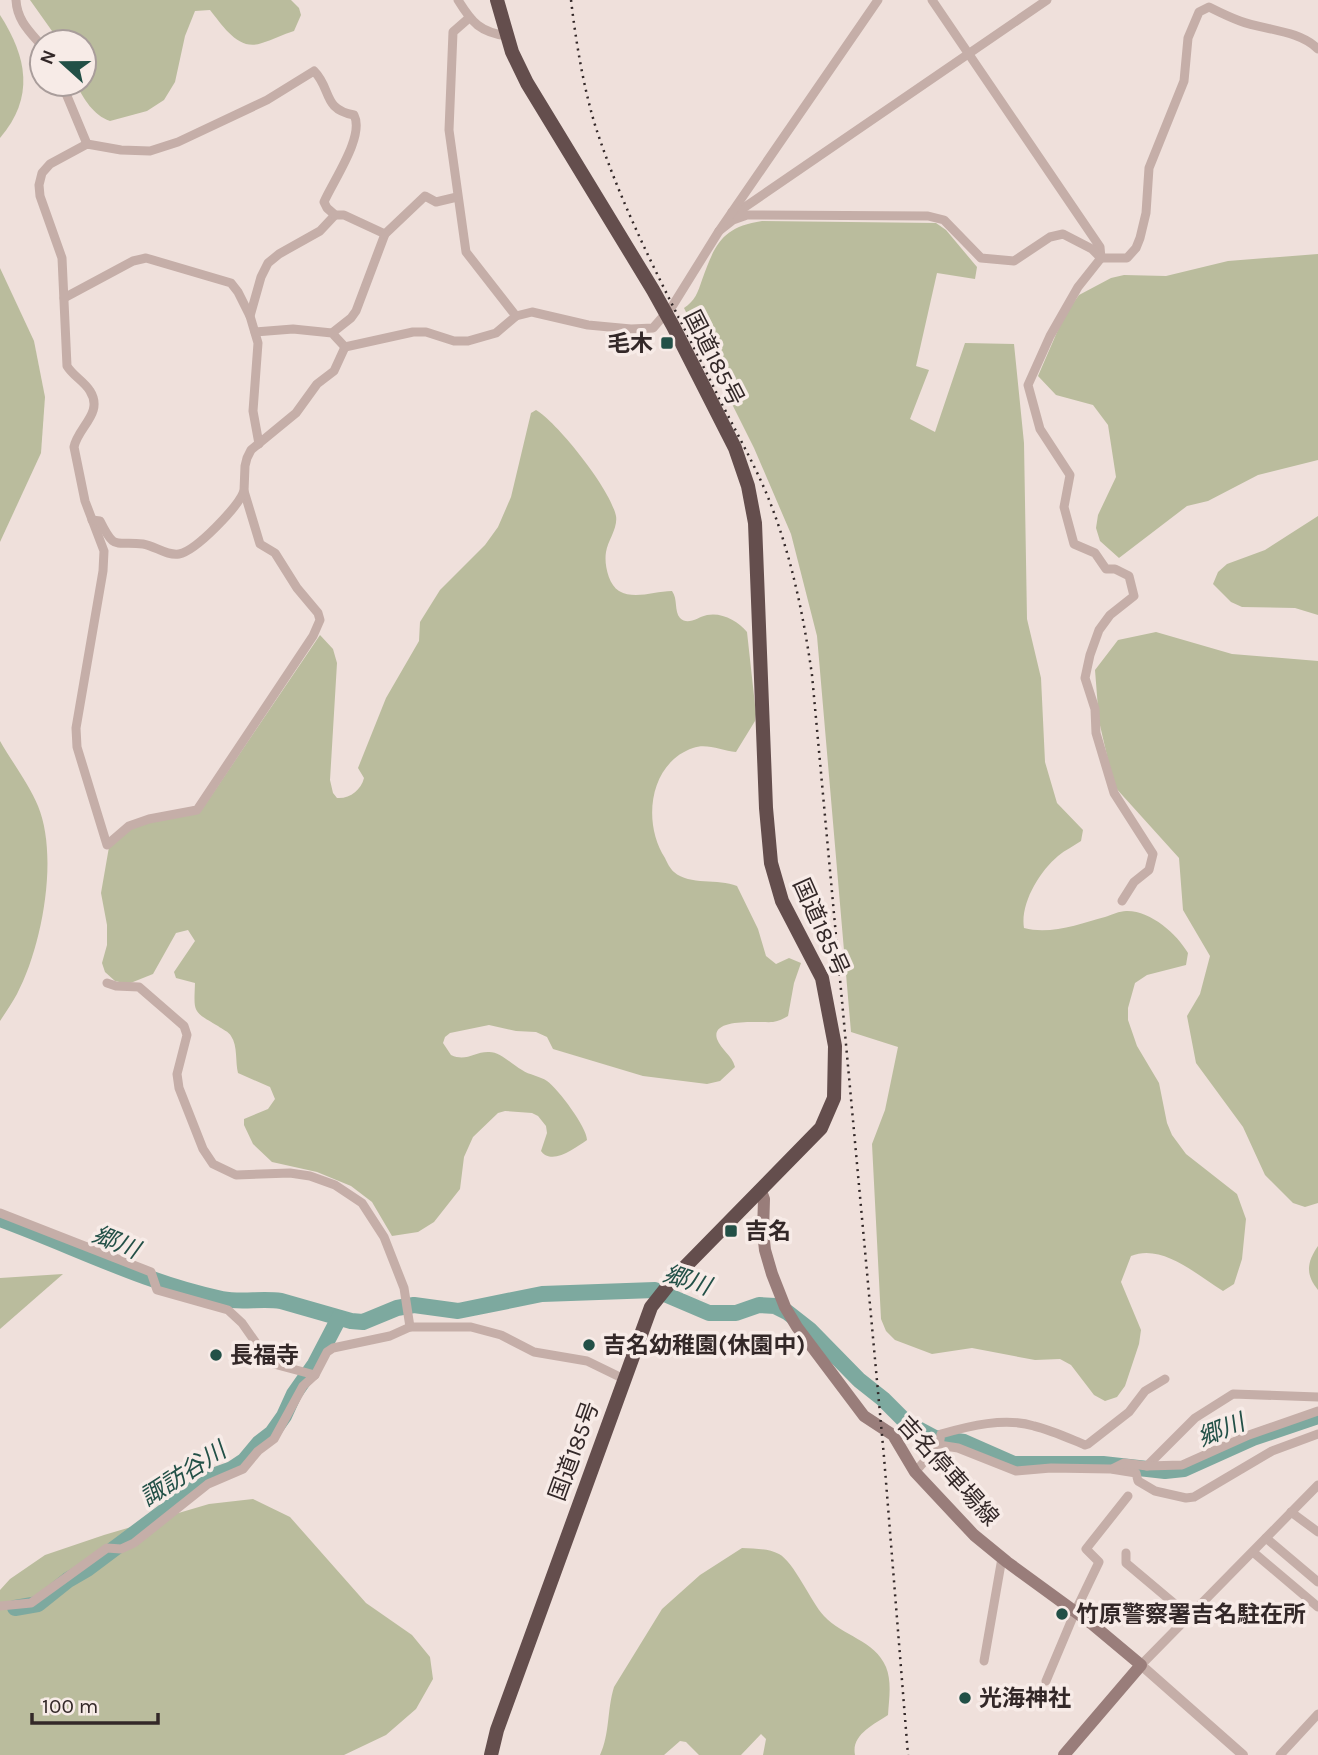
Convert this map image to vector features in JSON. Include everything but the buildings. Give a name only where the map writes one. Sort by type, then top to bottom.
[{"type":"highway","name":"国道185号","points":[[491,1755],[497,1730],[645,1321],[655,1301],[665,1287],[813,1138],[825,1121],[836,1087],[835,1046],[821,978],[782,901],[771,863],[752,503],[735,447],[666,314],[541,110],[519,68],[496,0]]},
{"type":"main road","name":"吉名停車場線","points":[[761,1191],[764,1199],[765,1250],[787,1311],[864,1416],[893,1435],[915,1472],[961,1522],[1002,1558],[1141,1665]]},
{"type":"main road","points":[[1064,1755],[1141,1665]]},
{"type":"street","points":[[16,0],[17,12],[28,30]]},
{"type":"street","points":[[458,0],[469,18],[486,33],[507,36]]},
{"type":"street","points":[[345,347],[413,332],[426,332],[454,341],[468,341],[496,332],[516,316],[532,312],[588,325],[653,328],[666,314],[719,231],[878,0]]},
{"type":"street","points":[[932,0],[1100,247],[1101,258],[1077,287],[1050,336],[1028,385],[1040,429],[1070,475],[1064,507],[1074,544],[1095,552],[1106,569],[1115,569],[1129,576],[1134,587],[1134,596],[1110,615],[1099,630],[1085,678],[1096,709],[1096,733],[1114,793],[1153,854],[1149,870],[1134,883],[1122,901]]},
{"type":"street","points":[[732,212],[742,209],[1047,0]]},
{"type":"street","points":[[719,231],[733,220],[747,215],[928,216],[944,220],[981,258],[1014,261],[1050,237],[1063,234],[1092,249],[1101,258],[1127,258],[1136,248],[1146,213],[1149,168],[1184,81],[1188,38],[1199,12],[1209,7],[1240,21],[1300,37],[1310,41],[1318,49]]},
{"type":"street","points":[[469,18],[453,32],[449,130],[457,197],[465,232],[466,252],[516,316]]},
{"type":"street","points":[[244,491],[260,544],[275,554],[297,588],[318,613],[320,621],[313,636],[197,810],[149,819],[129,826],[107,845],[77,747],[76,729],[103,571],[104,551],[85,502],[74,447],[75,439],[93,414],[95,404],[88,387],[72,374],[67,366],[62,258],[40,196],[42,173],[50,164],[87,144],[121,150],[150,150],[178,142],[267,100],[314,71],[320,77],[333,107],[341,113],[354,116],[357,124],[348,153],[324,202],[335,215],[344,215],[385,234]]},
{"type":"street","points":[[68,98],[87,144]]},
{"type":"street","points":[[332,333],[356,311],[385,234],[425,196],[436,202],[457,197]]},
{"type":"street","points":[[250,316],[261,276],[268,263],[320,231],[335,215]]},
{"type":"street","points":[[64,298],[133,261],[146,258],[231,284],[250,316],[258,343],[253,411],[259,444]]},
{"type":"street","points":[[255,332],[293,329],[332,333],[345,347]]},
{"type":"street","points":[[92,520],[100,522],[109,539],[116,544],[145,544],[172,554],[181,554],[191,549],[241,499],[245,466],[251,450],[296,413],[317,384],[334,371],[345,347]]},
{"type":"street","points":[[107,983],[139,987],[184,1026],[187,1035],[177,1074],[179,1088],[203,1149],[213,1164],[236,1175],[290,1173],[310,1176],[362,1202],[384,1237],[404,1288],[410,1327]]},
{"type":"street","points":[[0,1213],[151,1272],[157,1290],[223,1307],[242,1323],[270,1363],[310,1375]]},
{"type":"street","points":[[0,1606],[31,1603],[107,1548],[121,1549],[134,1543],[208,1483],[243,1469],[258,1451],[274,1439],[310,1375],[327,1352],[334,1348],[390,1336],[410,1327],[471,1326],[494,1332],[534,1352],[587,1361],[624,1379]]},
{"type":"street","points":[[915,1472],[940,1442],[941,1434],[963,1427],[1033,1425],[1085,1445],[1129,1412],[1145,1391],[1165,1380]]},
{"type":"street","points":[[1147,1466],[1195,1418],[1233,1394],[1318,1396]]},
{"type":"street","points":[[940,1442],[1016,1471],[1182,1465],[1249,1435],[1318,1411]]},
{"type":"street","points":[[1116,1467],[1136,1473],[1138,1481],[1155,1491],[1186,1498],[1194,1497],[1272,1451],[1318,1434]]},
{"type":"street","points":[[1243,1755],[1141,1665],[1318,1485]]},
{"type":"street","points":[[1046,1681],[1099,1562],[1086,1549],[1128,1496]]},
{"type":"street","points":[[1292,1512],[1318,1532]]},
{"type":"street","points":[[1266,1538],[1318,1581]]},
{"type":"street","points":[[1253,1552],[1318,1606]]},
{"type":"street","points":[[1126,1553],[1126,1563],[1189,1616]]},
{"type":"street","points":[[984,1661],[1002,1558]]},
{"type":"street","points":[[1280,1755],[1318,1714]]},
{"type":"green space","points":[[30,0],[291,0],[299,8],[301,15],[294,31],[254,45],[246,44],[232,36],[210,10],[195,11],[185,36],[175,82],[164,100],[147,111],[110,121],[94,111],[84,98],[98,98],[98,28],[50,28]]},
{"type":"green space","points":[[0,15],[16,46],[23,77],[19,107],[0,138]]},
{"type":"green space","points":[[762,221],[936,223],[946,230],[977,267],[975,279],[937,273],[916,366],[929,370],[910,419],[935,432],[965,343],[1014,344],[1024,443],[1027,619],[1041,678],[1045,762],[1057,803],[1083,830],[1081,841],[1058,856],[1038,879],[1025,909],[1024,928],[1054,929],[1121,912],[1135,912],[1162,924],[1183,946],[1188,953],[1186,965],[1147,975],[1135,983],[1128,1008],[1128,1020],[1137,1046],[1159,1083],[1172,1135],[1186,1154],[1237,1194],[1246,1219],[1242,1259],[1234,1284],[1223,1291],[1191,1269],[1167,1257],[1143,1253],[1131,1256],[1121,1282],[1141,1330],[1139,1344],[1125,1386],[1117,1397],[1105,1401],[1094,1395],[1071,1365],[1060,1359],[1035,1360],[972,1348],[932,1354],[895,1340],[886,1331],[881,1319],[872,1144],[885,1110],[898,1047],[851,1032],[817,636],[791,534],[754,448],[684,308],[696,296],[711,256],[722,239],[738,228]]},
{"type":"green space","points":[[1318,254],[1318,460],[1258,475],[1208,501],[1187,506],[1119,558],[1100,541],[1096,528],[1098,515],[1116,477],[1108,425],[1093,405],[1056,395],[1038,376],[1064,316],[1079,295],[1111,278],[1124,275],[1166,276],[1228,261]]},
{"type":"green space","points":[[0,268],[34,341],[45,397],[41,453],[0,542]]},
{"type":"green space","points":[[536,410],[557,428],[582,458],[612,505],[616,520],[607,548],[606,562],[615,588],[632,595],[672,591],[678,615],[683,620],[690,621],[707,615],[724,616],[747,632],[755,721],[736,752],[709,747],[693,748],[678,756],[667,767],[654,796],[653,828],[658,844],[673,871],[688,879],[737,886],[758,929],[766,956],[776,964],[789,958],[801,963],[788,1016],[773,1022],[728,1024],[717,1032],[719,1043],[735,1067],[720,1081],[707,1084],[643,1076],[553,1049],[547,1037],[536,1032],[489,1025],[450,1033],[443,1043],[451,1055],[466,1057],[492,1052],[525,1072],[547,1081],[571,1109],[587,1140],[564,1154],[551,1157],[541,1151],[547,1133],[546,1126],[538,1116],[532,1113],[498,1113],[473,1137],[464,1157],[460,1189],[434,1222],[418,1232],[392,1236],[372,1202],[351,1186],[317,1172],[272,1162],[253,1144],[244,1119],[268,1109],[275,1099],[270,1087],[238,1073],[235,1044],[231,1036],[196,1010],[195,983],[176,978],[174,972],[195,941],[188,930],[176,933],[153,974],[128,984],[115,981],[105,972],[102,963],[107,945],[107,925],[101,893],[109,847],[134,826],[207,802],[320,635],[333,649],[337,663],[330,780],[333,793],[337,798],[342,798],[358,790],[364,778],[358,768],[386,698],[419,641],[420,622],[440,590],[485,545],[498,527],[511,497],[531,413]]},
{"type":"green space","points":[[1318,516],[1318,615],[1295,608],[1242,607],[1231,602],[1213,584],[1218,572],[1227,564],[1265,550]]},
{"type":"green space","points":[[1156,632],[1232,654],[1318,661],[1318,1203],[1305,1207],[1293,1203],[1265,1175],[1243,1127],[1196,1063],[1187,1016],[1200,994],[1210,956],[1183,910],[1179,858],[1114,786],[1099,721],[1095,670],[1118,640]]},
{"type":"green space","points":[[0,741],[38,806],[47,850],[47,876],[45,902],[34,952],[17,994],[0,1021]]},
{"type":"green space","points":[[1318,1246],[1318,1290],[1311,1279],[1309,1268]]},
{"type":"green space","points":[[63,1274],[0,1329],[0,1278]]},
{"type":"green space","points":[[253,1499],[290,1517],[366,1603],[412,1635],[430,1657],[433,1679],[416,1709],[386,1735],[344,1755],[0,1755],[0,1590],[10,1579],[45,1555],[104,1535],[209,1504]]},
{"type":"green space","points":[[742,1548],[770,1551],[785,1558],[824,1616],[866,1644],[881,1658],[889,1679],[888,1715],[860,1736],[856,1742],[855,1755],[763,1755],[766,1739],[761,1734],[741,1755],[699,1755],[686,1742],[680,1741],[664,1755],[600,1755],[614,1687],[662,1609],[700,1575]]},
{"type":"waterway","name":"郷川","points":[[0,1219],[165,1284],[222,1299],[281,1301],[351,1321],[363,1322],[397,1308],[414,1305],[458,1311],[542,1294],[655,1290],[709,1313],[736,1313],[759,1305],[775,1306],[810,1330],[859,1380],[907,1423],[935,1438],[964,1442],[1014,1464],[1103,1464],[1165,1471],[1184,1469],[1253,1438],[1318,1416]]},
{"type":"waterway","name":"諏訪谷川","points":[[15,1608],[38,1604],[210,1477],[232,1469],[244,1461],[259,1443],[272,1433],[284,1416],[339,1318]]},
{"type":"railway","points":[[571,0],[587,94],[607,161],[653,265],[765,490],[788,558],[804,628],[812,675],[884,1457],[908,1755]]},
{"type":"place","name":"毛木","points":[[667,343]]},
{"type":"place","name":"吉名","points":[[731,1231]]},
{"type":"place","name":"吉名幼稚園(休園中)","points":[[589,1345]]},
{"type":"place","name":"長福寺","points":[[216,1355]]},
{"type":"place","name":"竹原警察署吉名駐在所","points":[[1062,1614]]},
{"type":"place","name":"光海神社","points":[[965,1698]]}]
